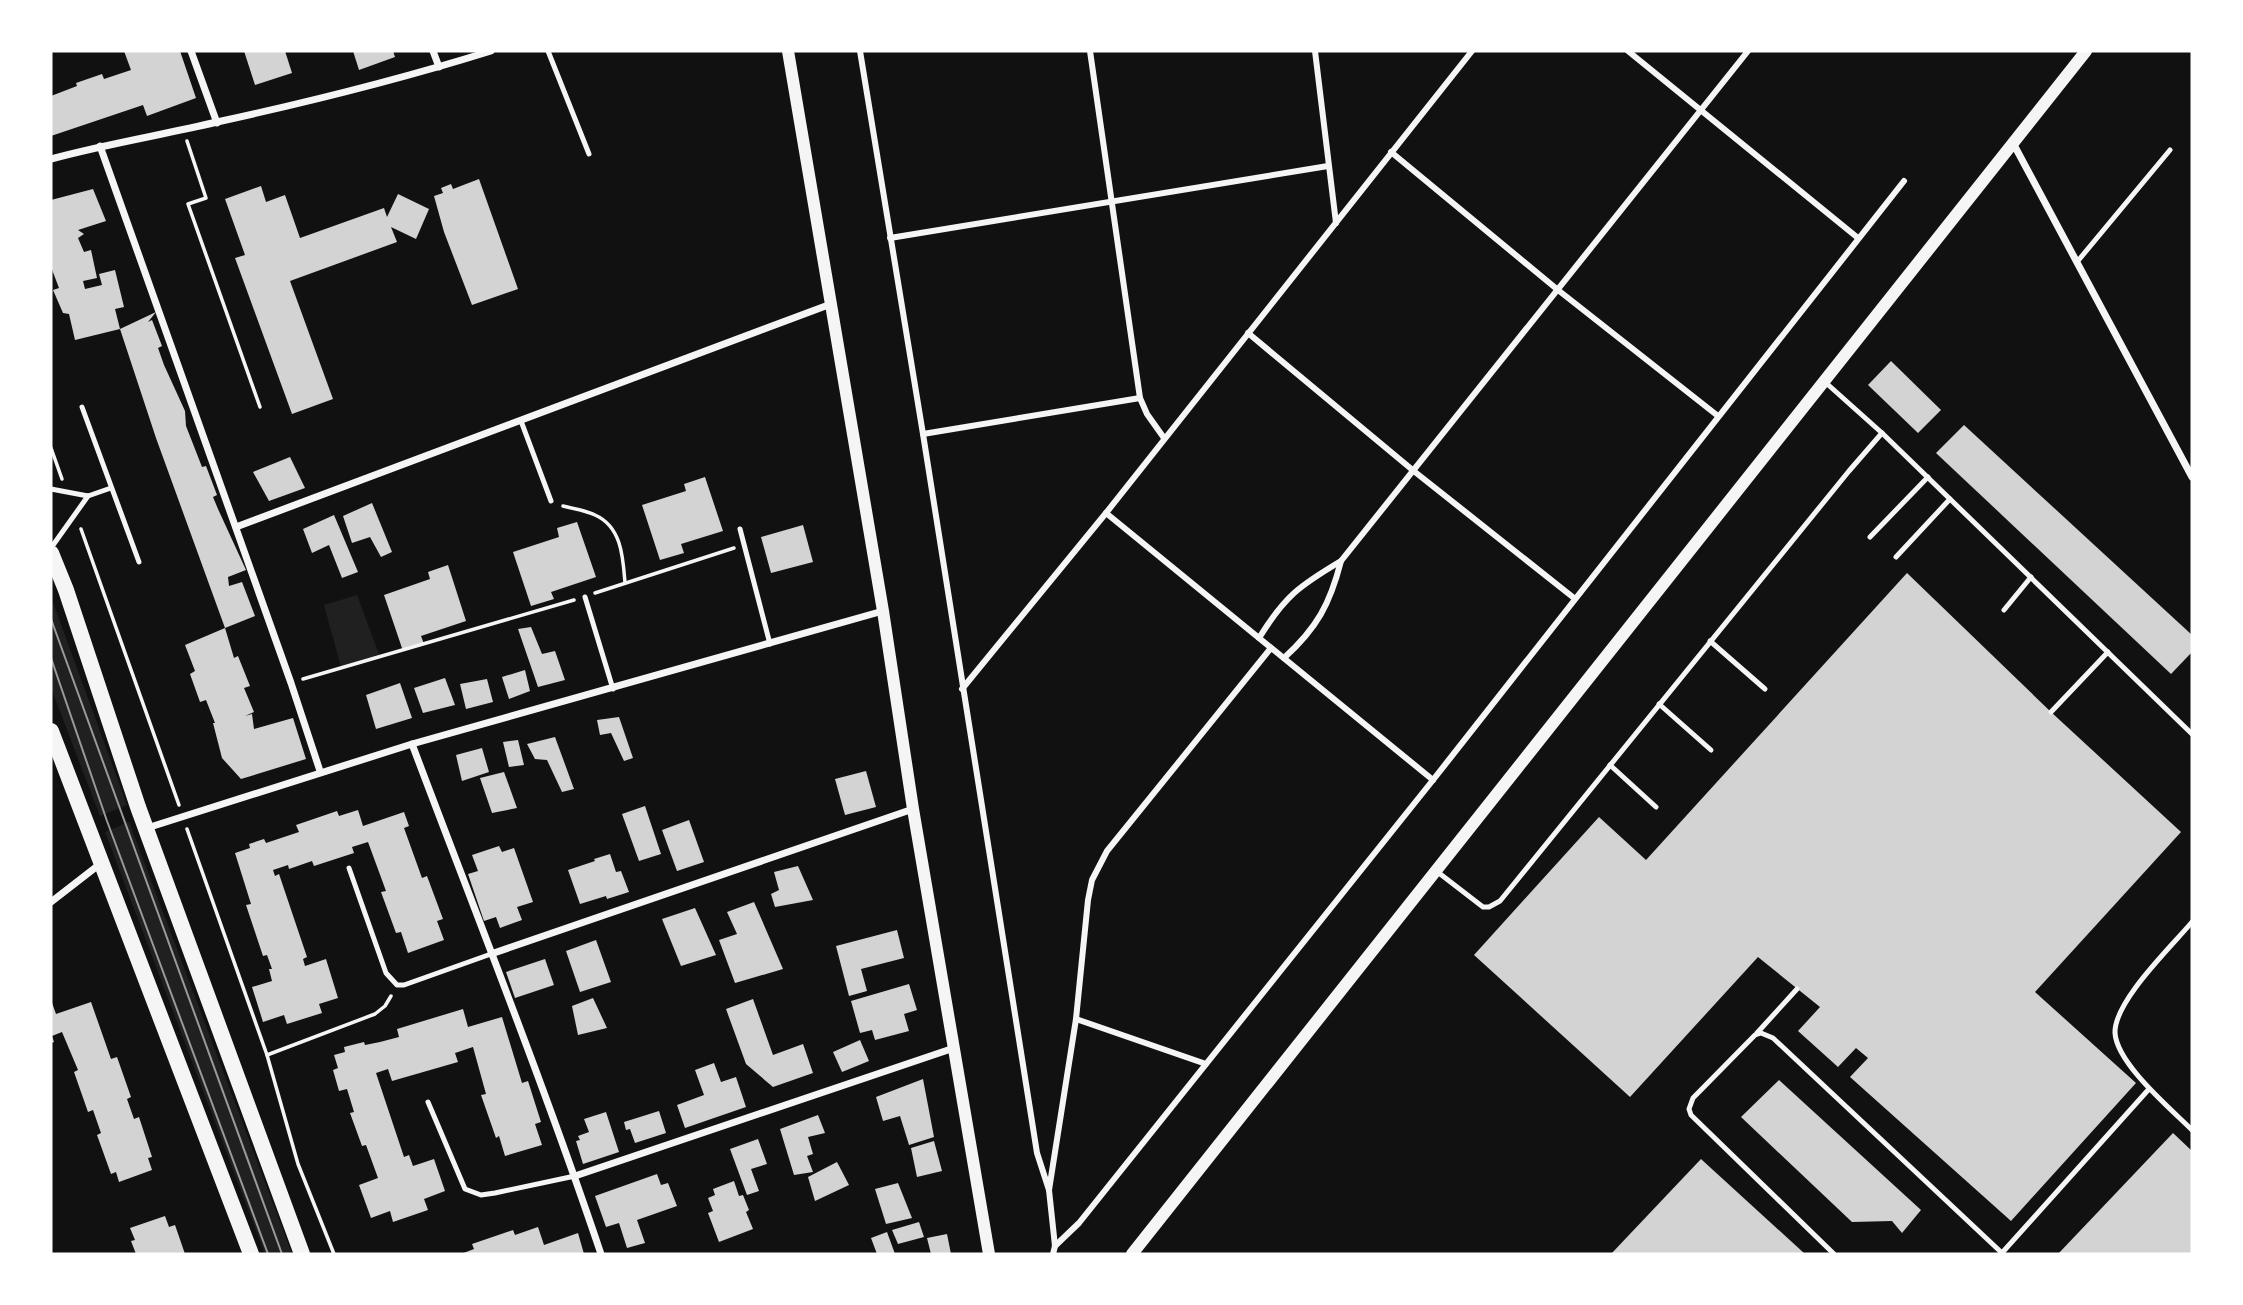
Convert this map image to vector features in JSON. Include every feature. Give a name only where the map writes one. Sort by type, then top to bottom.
[{"type":"main road","points":[[51,551],[147,828],[302,1254]]},
{"type":"main road","points":[[51,731],[251,1254]]},
{"type":"street","points":[[191,51],[216,123]]},
{"type":"street","points":[[433,51],[439,67]]},
{"type":"street","points":[[51,159],[100,146],[216,123],[439,67],[491,51]]},
{"type":"street","points":[[788,51],[989,1254]]},
{"type":"street","points":[[860,51],[1037,1153],[1049,1190],[1055,1246],[1053,1254]]},
{"type":"street","points":[[1090,51],[1140,397],[1147,414],[1164,438]]},
{"type":"street","points":[[1315,51],[1336,223]]},
{"type":"street","points":[[962,689],[1106,513],[1472,51]]},
{"type":"street","points":[[1628,51],[1858,238]]},
{"type":"street","points":[[1259,638],[1283,602],[1298,588],[1341,561],[1415,472],[1748,51]]},
{"type":"street","points":[[1132,1254],[2086,51]]},
{"type":"street","points":[[2013,142],[2192,477]]},
{"type":"street","points":[[100,146],[320,771]]},
{"type":"street","points":[[1391,152],[1558,290],[1718,416]]},
{"type":"street","points":[[890,238],[1328,166]]},
{"type":"street","points":[[1055,1246],[1079,1223],[1433,780],[1904,181]]},
{"type":"street","points":[[236,527],[831,304]]},
{"type":"street","points":[[1248,333],[1415,472],[1574,598]]},
{"type":"street","points":[[923,434],[1140,397]]},
{"type":"street","points":[[1106,513],[1433,780]]},
{"type":"street","points":[[1284,658],[1314,628],[1325,609],[1341,561]]},
{"type":"street","points":[[147,828],[320,771],[883,611]]},
{"type":"street","points":[[1049,1190],[1076,1019],[1088,900],[1096,868],[1271,648]]},
{"type":"street","points":[[412,744],[491,954],[506,986],[601,1254]]},
{"type":"street","points":[[491,954],[913,809]]},
{"type":"street","points":[[51,902],[101,863]]},
{"type":"street","points":[[1076,1019],[1206,1064]]},
{"type":"street","points":[[575,1176],[955,1048]]},
{"type":"lane","points":[[548,51],[589,154]]},
{"type":"lane","points":[[2077,262],[2170,150]]},
{"type":"lane","points":[[1823,380],[1882,433],[2192,734]]},
{"type":"lane","points":[[82,407],[139,562]]},
{"type":"lane","points":[[521,421],[551,500]]},
{"type":"lane","points":[[1435,870],[1483,907],[1495,905],[1882,433]]},
{"type":"lane","points":[[1870,537],[1927,477]]},
{"type":"lane","points":[[51,489],[88,496],[111,488]]},
{"type":"lane","points":[[51,551],[88,496]]},
{"type":"lane","points":[[1896,557],[1950,499]]},
{"type":"lane","points":[[740,528],[770,644]]},
{"type":"lane","points":[[2004,610],[2031,577]]},
{"type":"lane","points":[[584,597],[612,689]]},
{"type":"lane","points":[[1710,641],[1765,689]]},
{"type":"lane","points":[[2051,712],[2108,652]]},
{"type":"lane","points":[[1659,704],[1711,750]]},
{"type":"lane","points":[[1610,765],[1656,807]]},
{"type":"lane","points":[[349,868],[386,973],[397,985],[404,985],[491,954]]},
{"type":"lane","points":[[2192,922],[2134,989],[2120,1012],[2115,1033],[2120,1048],[2149,1089],[2192,1130]]},
{"type":"lane","points":[[1797,989],[1693,1098],[1689,1110],[1690,1115],[1834,1254]]},
{"type":"lane","points":[[1755,1035],[1761,1033],[1773,1038],[2002,1254],[2149,1089]]},
{"type":"lane","points":[[428,1102],[465,1189],[472,1194],[495,1193],[575,1176]]},
{"type":"path","points":[[183,129],[206,198],[188,204],[260,407]]},
{"type":"path","points":[[51,448],[67,493]]},
{"type":"path","points":[[551,500],[565,507],[598,516],[613,530],[622,547],[625,583]]},
{"type":"path","points":[[75,514],[267,1055],[298,1164],[334,1254]]},
{"type":"path","points":[[291,683],[584,597],[744,544]]},
{"type":"path","points":[[267,1055],[375,1014],[385,1006],[397,985]]},
{"type":"shaded area","points":[[357,595],[380,657],[341,667],[324,605]]},
{"type":"shaded area","points":[[51,597],[127,805],[100,816],[51,688]]},
{"type":"shaded area","points":[[129,822],[292,1254],[265,1254],[105,832]]},
{"type":"building","points":[[124,51],[180,51],[196,98],[147,116],[143,105],[51,136],[51,96],[102,74],[104,79],[131,70]]},
{"type":"building","points":[[244,51],[285,51],[292,73],[255,85]]},
{"type":"building","points":[[353,51],[393,51],[395,57],[359,70]]},
{"type":"building","points":[[479,179],[518,289],[472,305],[444,232],[434,196],[443,193],[441,188],[451,184],[453,189]]},
{"type":"building","points":[[261,186],[266,202],[285,195],[300,238],[384,208],[387,217],[398,194],[429,209],[416,239],[391,227],[397,242],[290,281],[333,399],[292,414],[235,258],[245,255],[225,199]]},
{"type":"building","points":[[93,189],[106,221],[78,230],[84,234],[78,238],[84,252],[91,250],[97,278],[83,281],[85,289],[102,285],[99,274],[115,270],[124,307],[115,309],[120,329],[75,340],[69,314],[63,313],[53,290],[59,288],[51,267],[51,200]]},
{"type":"building","points":[[156,312],[148,322],[152,320],[162,346],[158,348],[164,365],[185,411],[186,426],[202,467],[206,466],[217,495],[213,497],[246,570],[228,577],[229,586],[242,582],[255,616],[225,628],[156,438],[120,329]]},
{"type":"building","points":[[1891,361],[1941,410],[1918,433],[1868,385]]},
{"type":"building","points":[[1964,425],[2192,635],[2192,652],[2171,674],[1936,453]]},
{"type":"building","points":[[290,457],[305,488],[269,501],[253,472]]},
{"type":"building","points":[[705,477],[723,531],[681,544],[684,553],[660,560],[642,505],[686,491],[684,484]]},
{"type":"building","points":[[372,503],[392,552],[381,557],[370,537],[352,543],[343,516]]},
{"type":"building","points":[[334,515],[358,572],[342,578],[329,545],[312,553],[303,529]]},
{"type":"building","points":[[577,522],[596,577],[551,592],[554,599],[531,606],[513,552],[559,537],[557,528]]},
{"type":"building","points":[[803,525],[813,562],[771,573],[761,537]]},
{"type":"building","points":[[448,565],[466,621],[421,636],[424,644],[403,651],[384,595],[430,579],[428,572]]},
{"type":"building","points":[[1907,573],[2181,832],[2035,992],[2136,1083],[2011,1221],[1850,1077],[1868,1058],[1856,1048],[1838,1067],[1798,1031],[1820,1007],[1758,957],[1630,1097],[1474,955],[1599,817],[1646,860]]},
{"type":"building","points":[[531,627],[542,654],[555,651],[565,680],[538,687],[518,629]]},
{"type":"building","points":[[225,628],[234,658],[238,656],[250,686],[244,688],[254,712],[245,716],[252,714],[254,729],[293,718],[306,759],[241,779],[222,758],[215,723],[206,700],[200,702],[190,674],[195,671],[185,645]]},
{"type":"building","points":[[525,670],[530,691],[509,699],[502,677]]},
{"type":"building","points":[[445,678],[455,705],[423,713],[414,688]]},
{"type":"building","points":[[487,679],[493,702],[466,709],[460,684]]},
{"type":"building","points":[[400,683],[412,718],[376,729],[366,695]]},
{"type":"building","points":[[619,717],[633,758],[624,761],[611,733],[600,735],[597,720]]},
{"type":"building","points":[[555,737],[574,789],[562,792],[547,760],[535,759],[527,744]]},
{"type":"building","points":[[518,740],[524,765],[509,767],[503,742]]},
{"type":"building","points":[[482,748],[489,772],[462,781],[456,755]]},
{"type":"building","points":[[866,771],[876,807],[845,815],[835,779]]},
{"type":"building","points":[[504,772],[517,808],[492,813],[480,778]]},
{"type":"building","points":[[645,806],[661,854],[639,861],[622,814]]},
{"type":"building","points":[[358,810],[363,826],[404,812],[409,826],[404,828],[422,878],[427,876],[443,919],[437,921],[444,940],[408,953],[401,932],[396,933],[381,892],[386,891],[368,842],[352,847],[354,853],[314,866],[312,861],[289,869],[288,865],[273,870],[275,876],[279,874],[307,957],[303,959],[305,966],[326,959],[338,998],[319,1004],[322,1013],[287,1024],[284,1015],[263,1022],[252,987],[272,981],[269,969],[272,969],[267,955],[263,956],[246,905],[251,904],[235,853],[264,839],[266,843],[299,832],[296,825],[337,811],[339,816]]},
{"type":"building","points":[[689,820],[704,862],[677,871],[662,830]]},
{"type":"building","points":[[499,846],[502,852],[514,848],[533,902],[517,907],[522,920],[500,928],[496,917],[484,921],[468,874],[478,871],[472,855]]},
{"type":"building","points":[[610,854],[616,872],[621,871],[629,892],[580,904],[568,870]]},
{"type":"building","points":[[798,866],[813,900],[775,907],[771,894],[779,890],[774,872]]},
{"type":"building","points":[[754,902],[783,969],[735,983],[719,940],[737,934],[727,912]]},
{"type":"building","points":[[695,908],[716,955],[681,966],[662,919]]},
{"type":"building","points":[[897,930],[904,958],[861,969],[867,991],[849,996],[836,946]]},
{"type":"building","points":[[596,940],[611,982],[580,992],[566,951]]},
{"type":"building","points":[[545,959],[554,985],[515,998],[506,972]]},
{"type":"building","points":[[909,984],[917,1010],[904,1014],[909,1031],[875,1040],[872,1030],[860,1033],[851,1001]]},
{"type":"building","points":[[593,998],[607,1028],[578,1035],[572,1006]]},
{"type":"building","points":[[753,999],[773,1055],[803,1044],[813,1073],[773,1087],[746,1064],[726,1009]]},
{"type":"building","points":[[51,1000],[56,1014],[91,1002],[111,1059],[117,1057],[131,1097],[127,1099],[134,1119],[139,1117],[152,1157],[148,1158],[152,1170],[119,1182],[116,1172],[111,1174],[97,1135],[101,1133],[93,1110],[88,1112],[74,1072],[78,1070],[62,1032],[52,1036],[54,1042],[51,1043]]},
{"type":"building","points":[[463,1009],[468,1027],[502,1017],[522,1083],[528,1081],[541,1122],[535,1124],[542,1145],[505,1156],[481,1095],[486,1094],[473,1047],[455,1053],[458,1062],[392,1081],[388,1069],[376,1073],[404,1157],[409,1155],[413,1166],[434,1159],[445,1191],[424,1199],[428,1210],[393,1222],[390,1211],[371,1218],[359,1185],[378,1178],[350,1113],[354,1112],[347,1089],[339,1091],[333,1070],[338,1068],[334,1055],[345,1052],[344,1047],[399,1037],[397,1029]]},
{"type":"building","points":[[860,1040],[869,1061],[842,1072],[833,1052]]},
{"type":"building","points":[[714,1063],[721,1082],[736,1077],[746,1107],[685,1128],[677,1105],[704,1095],[695,1070]]},
{"type":"building","points":[[923,1079],[934,1137],[909,1145],[900,1116],[883,1121],[876,1097]]},
{"type":"building","points":[[1779,1080],[1921,1210],[1902,1233],[1892,1221],[1852,1222],[1741,1117]]},
{"type":"building","points":[[659,1111],[666,1133],[635,1143],[624,1122]]},
{"type":"building","points":[[606,1112],[619,1152],[583,1164],[576,1141],[580,1140],[578,1136],[589,1132],[584,1119]]},
{"type":"building","points":[[818,1115],[825,1133],[808,1137],[813,1154],[807,1156],[813,1172],[794,1175],[780,1129]]},
{"type":"building","points":[[2173,1133],[2192,1151],[2192,1254],[2058,1254]]},
{"type":"building","points":[[758,1139],[767,1164],[751,1169],[759,1191],[747,1195],[730,1149]]},
{"type":"building","points":[[934,1141],[942,1171],[917,1177],[911,1148]]},
{"type":"building","points":[[1701,1159],[1805,1254],[1611,1254]]},
{"type":"building","points":[[837,1162],[849,1185],[815,1201],[808,1177]]},
{"type":"building","points":[[657,1174],[661,1185],[668,1183],[677,1206],[637,1220],[645,1243],[627,1248],[619,1223],[606,1227],[595,1196]]},
{"type":"building","points":[[734,1181],[739,1196],[743,1195],[749,1210],[746,1212],[753,1229],[719,1242],[708,1213],[713,1211],[708,1198],[715,1195],[713,1189]]},
{"type":"building","points":[[898,1183],[912,1218],[886,1224],[875,1189]]},
{"type":"building","points":[[165,1216],[169,1227],[175,1225],[185,1254],[136,1254],[131,1241],[135,1240],[130,1228]]},
{"type":"building","points":[[919,1222],[924,1237],[898,1244],[892,1230]]},
{"type":"building","points":[[538,1227],[544,1245],[578,1233],[584,1254],[461,1254],[474,1249],[472,1244],[513,1230],[515,1235]]},
{"type":"building","points":[[887,1232],[895,1254],[877,1254],[871,1238]]},
{"type":"building","points":[[947,1234],[951,1254],[931,1254],[927,1238]]},
{"type":"tram line","points":[[51,619],[282,1254]]},
{"type":"tram line","points":[[51,658],[107,821],[268,1254]]}]
